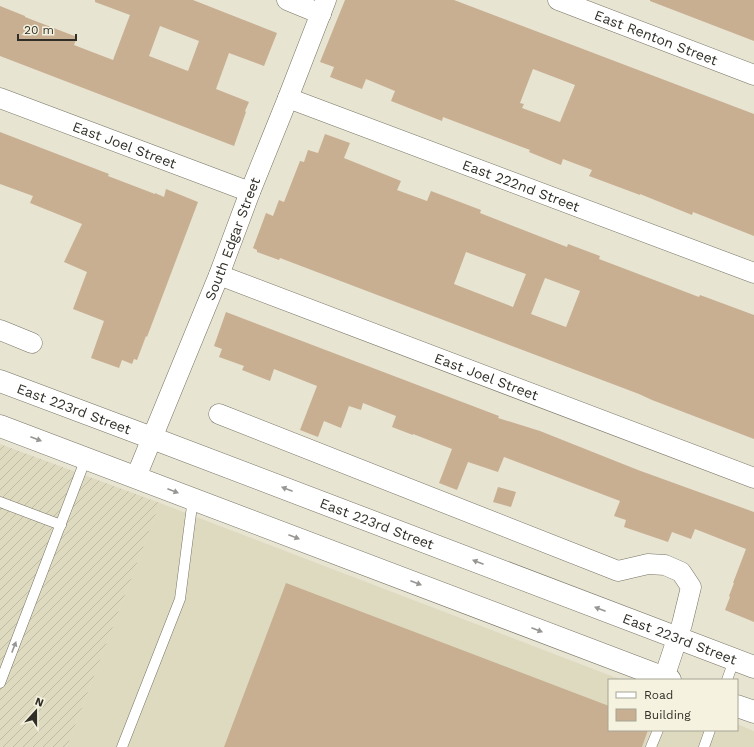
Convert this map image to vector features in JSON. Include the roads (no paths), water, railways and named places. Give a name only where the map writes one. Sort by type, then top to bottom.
[{"type":"main road","name":"East 223rd Street","points":[[0,381],[754,667]]},
{"type":"main road","points":[[0,426],[667,679]]},
{"type":"main road","points":[[738,706],[754,712]]},
{"type":"street","points":[[287,0],[324,7]]},
{"type":"street","name":"East Renton Street","points":[[558,0],[754,75]]},
{"type":"street","name":"South Edgar Street","points":[[136,477],[219,275],[250,192],[324,7]]},
{"type":"street","name":"East Joel Street","points":[[0,98],[250,192]]},
{"type":"street","name":"East 222nd Street","points":[[288,98],[754,273]]},
{"type":"street","name":"East Joel Street","points":[[219,275],[754,478]]},
{"type":"street","points":[[0,330],[32,343]]},
{"type":"street","points":[[219,414],[618,571],[648,564],[665,565],[681,572],[691,587],[667,679]]},
{"type":"lane","points":[[0,683],[86,458]]},
{"type":"lane","points":[[122,747],[180,599],[193,498]]},
{"type":"lane","points":[[0,502],[60,525]]},
{"type":"lane","points":[[727,679],[734,660]]},
{"type":"lane","points":[[651,747],[658,731]]},
{"type":"lane","points":[[704,747],[710,731]]}]
